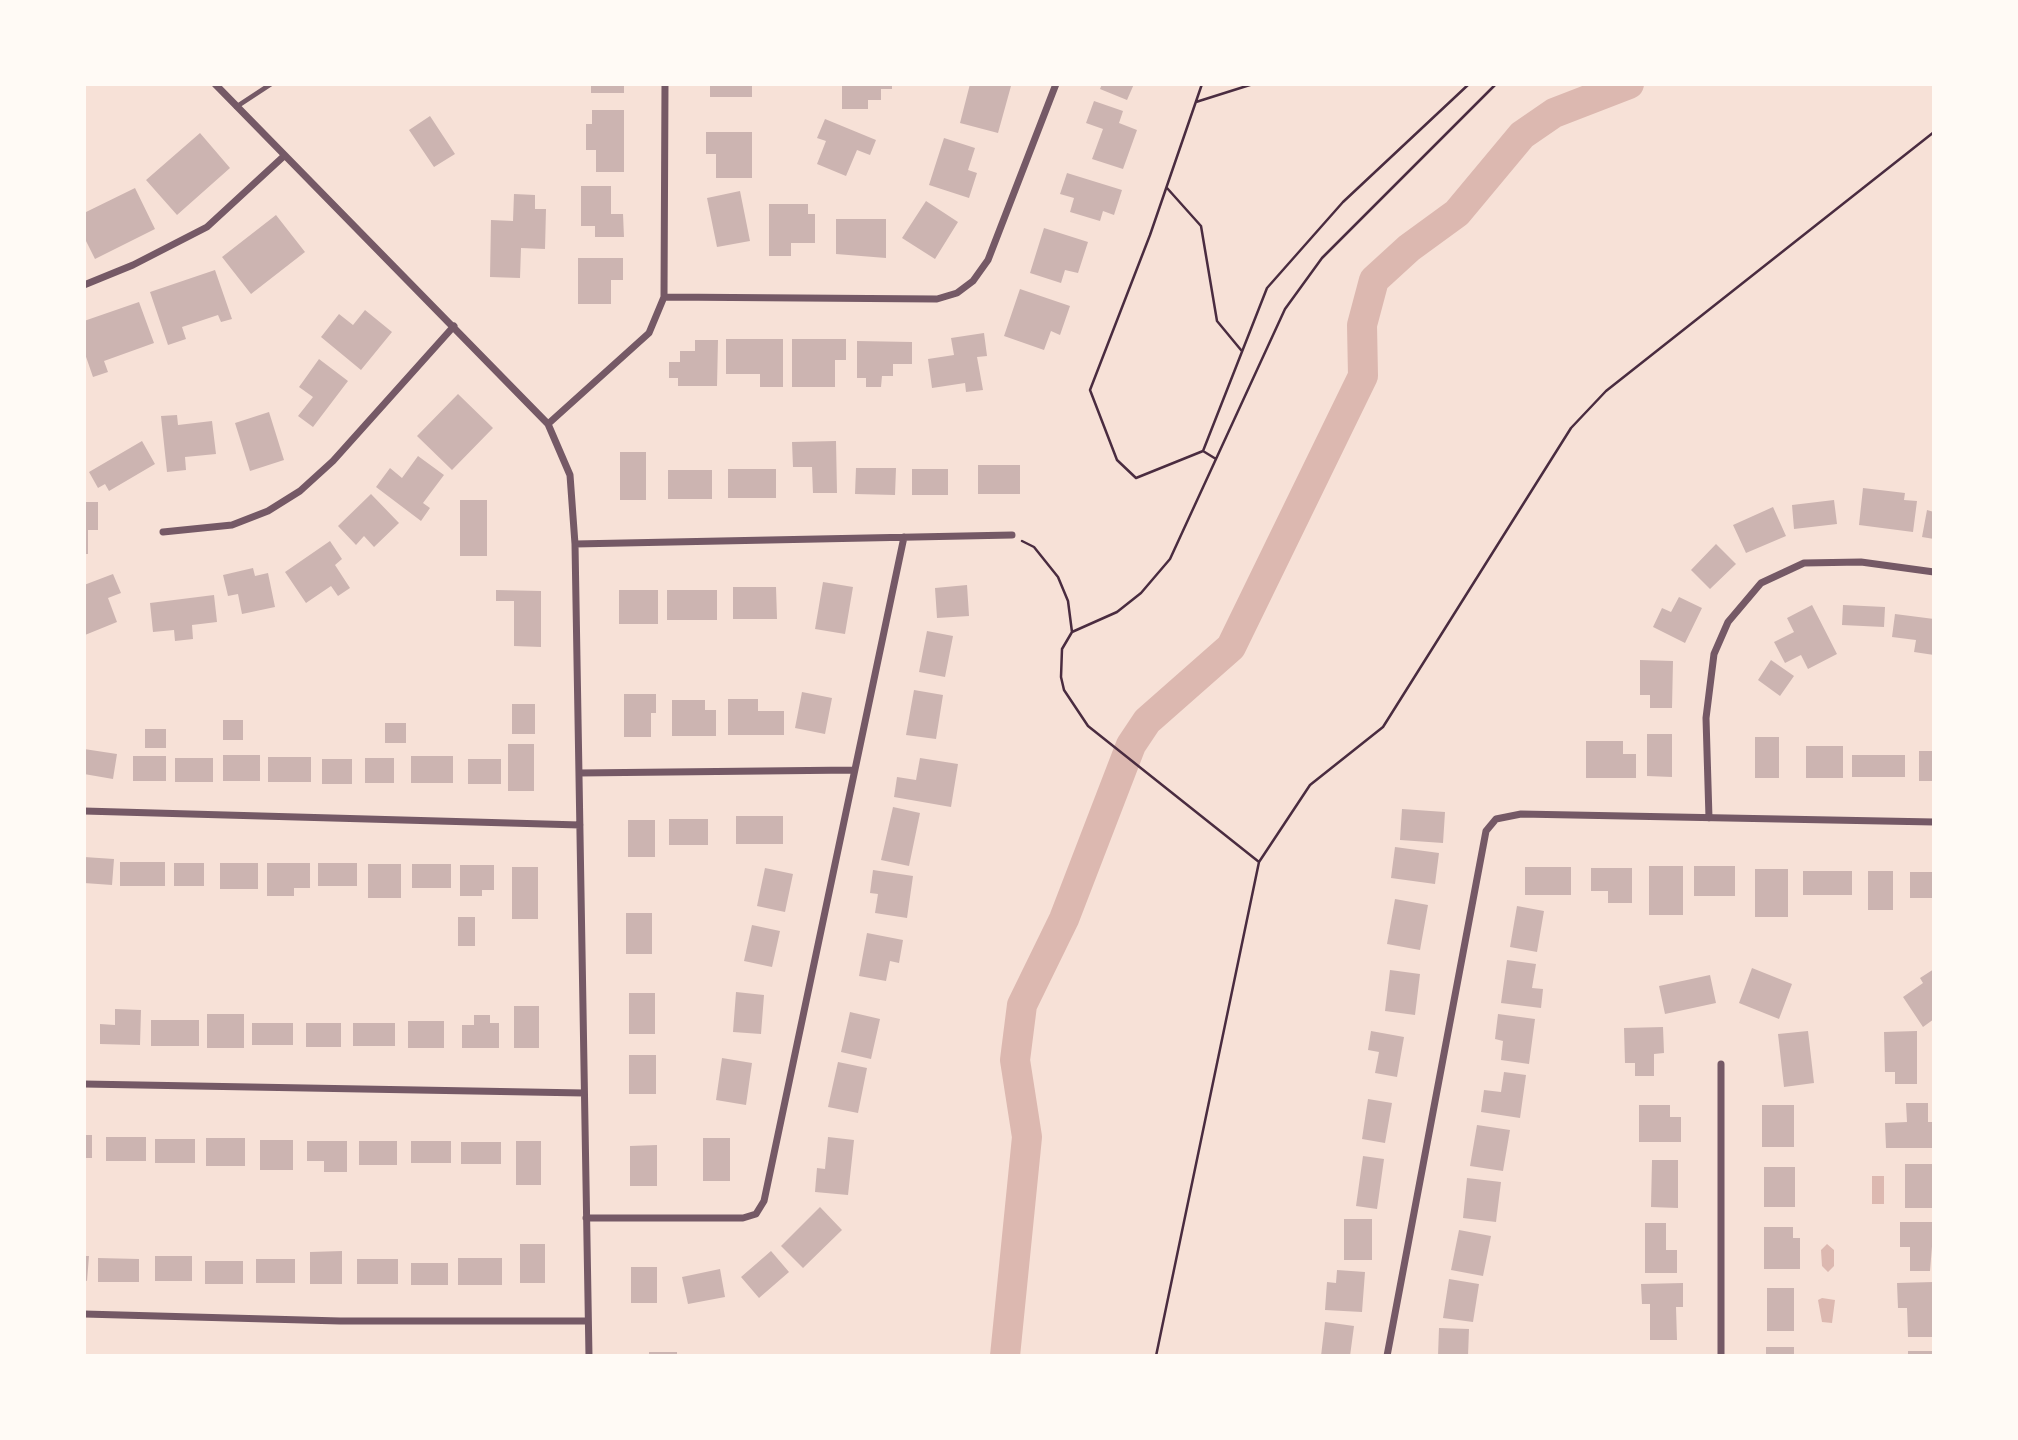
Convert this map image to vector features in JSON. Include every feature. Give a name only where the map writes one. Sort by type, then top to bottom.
[{"type":"street","points":[[215,84],[548,424],[570,475],[575,544],[589,1356]]},
{"type":"street","points":[[548,424],[649,333],[664,297],[665,84]]},
{"type":"street","points":[[664,297],[937,299],[957,292],[973,281],[988,260],[1056,84]]},
{"type":"street","points":[[84,285],[133,265],[207,227],[284,156]]},
{"type":"street","points":[[163,532],[232,525],[268,511],[300,492],[334,461],[454,326]]},
{"type":"street","points":[[575,544],[1012,535]]},
{"type":"street","points":[[586,1218],[743,1218],[756,1213],[764,1201],[905,537]]},
{"type":"street","points":[[1709,818],[1706,718],[1714,654],[1728,622],[1761,583],[1804,563],[1861,562],[1934,572]]},
{"type":"street","points":[[579,773],[854,770]]},
{"type":"street","points":[[84,811],[580,825]]},
{"type":"street","points":[[1387,1356],[1486,831],[1496,819],[1521,814],[1934,822]]},
{"type":"street","points":[[1721,1064],[1721,1356]]},
{"type":"street","points":[[84,1084],[584,1093]]},
{"type":"street","points":[[84,1314],[340,1321],[588,1321]]},
{"type":"lane","points":[[236,107],[271,84]]},
{"type":"path","points":[[1202,84],[1167,188],[1090,390],[1117,460],[1136,478],[1203,451],[1267,288],[1343,202],[1469,84]]},
{"type":"path","points":[[1196,102],[1253,84]]},
{"type":"path","points":[[1259,862],[1167,792],[1088,726],[1071,705],[1060,677],[1062,649],[1072,632],[1117,612],[1141,593],[1170,559],[1284,309],[1322,258],[1496,84]]},
{"type":"path","points":[[1156,1356],[1259,862],[1310,785],[1383,727],[1571,428],[1606,391],[1934,132]]},
{"type":"path","points":[[1167,188],[1201,226],[1217,321],[1241,351]]},
{"type":"path","points":[[1203,451],[1216,459]]},
{"type":"path","points":[[1012,535],[1034,547],[1058,577],[1068,601],[1072,632]]},
{"type":"shaded area","points":[[1872,1176],[1884,1176],[1884,1204],[1872,1204]]},
{"type":"shaded area","points":[[1827,1244],[1834,1250],[1834,1266],[1828,1272],[1822,1266],[1821,1250]]},
{"type":"shaded area","points":[[1818,1300],[1835,1300],[1832,1323],[1822,1322]]},
{"type":"building","points":[[591,84],[624,84],[624,93],[591,93]]},
{"type":"building","points":[[710,84],[752,84],[752,97],[710,97]]},
{"type":"building","points":[[842,84],[892,84],[892,89],[881,89],[881,100],[868,100],[868,109],[842,109]]},
{"type":"building","points":[[970,84],[1011,86],[998,133],[960,123]]},
{"type":"building","points":[[1102,84],[1134,84],[1127,100],[1100,89]]},
{"type":"building","points":[[1094,101],[1123,111],[1119,123],[1137,130],[1123,169],[1092,159],[1103,129],[1086,123]]},
{"type":"building","points":[[592,110],[624,110],[624,172],[596,172],[596,150],[586,150],[586,124],[592,124]]},
{"type":"building","points":[[430,116],[455,154],[434,167],[409,130]]},
{"type":"building","points":[[825,119],[876,140],[870,155],[857,150],[846,176],[817,164],[826,141],[817,138]]},
{"type":"building","points":[[706,132],[752,132],[752,178],[716,178],[716,154],[706,154]]},
{"type":"building","points":[[200,133],[230,168],[177,215],[146,180]]},
{"type":"building","points":[[944,138],[975,148],[968,170],[977,173],[969,198],[929,185]]},
{"type":"building","points":[[1067,173],[1122,190],[1114,215],[1103,211],[1100,221],[1070,212],[1074,198],[1060,194]]},
{"type":"building","points":[[581,186],[611,186],[611,214],[623,214],[624,237],[595,237],[595,226],[581,226]]},
{"type":"building","points":[[135,188],[155,229],[95,259],[84,237],[84,213]]},
{"type":"building","points":[[740,191],[750,241],[717,247],[707,198]]},
{"type":"building","points":[[514,194],[535,195],[535,209],[546,209],[545,249],[521,248],[520,278],[490,277],[491,220],[513,221]]},
{"type":"building","points":[[926,201],[958,222],[935,259],[902,238]]},
{"type":"building","points":[[769,204],[808,204],[808,214],[815,214],[815,243],[791,243],[791,256],[769,256]]},
{"type":"building","points":[[276,215],[305,252],[251,294],[222,257]]},
{"type":"building","points":[[836,219],[886,219],[886,258],[836,254]]},
{"type":"building","points":[[1044,228],[1088,242],[1078,273],[1065,270],[1061,283],[1030,273]]},
{"type":"building","points":[[578,258],[623,258],[623,280],[611,280],[611,304],[578,304]]},
{"type":"building","points":[[215,270],[232,319],[221,322],[218,315],[182,327],[186,339],[168,345],[150,292]]},
{"type":"building","points":[[1020,289],[1070,306],[1060,335],[1051,331],[1044,350],[1004,336]]},
{"type":"building","points":[[139,302],[154,343],[104,361],[108,372],[93,377],[84,351],[84,321]]},
{"type":"building","points":[[365,310],[392,332],[361,370],[321,337],[339,314],[353,325]]},
{"type":"building","points":[[984,333],[987,356],[977,357],[983,390],[966,392],[965,383],[932,388],[928,359],[954,355],[951,338]]},
{"type":"building","points":[[726,339],[783,339],[783,387],[760,387],[760,374],[726,374]]},
{"type":"building","points":[[792,339],[846,339],[846,360],[835,360],[835,387],[792,387]]},
{"type":"building","points":[[695,340],[718,340],[717,386],[678,386],[678,378],[669,378],[669,362],[680,362],[680,351],[695,351]]},
{"type":"building","points":[[857,341],[912,342],[912,364],[893,364],[893,376],[882,376],[881,387],[866,387],[866,378],[857,378]]},
{"type":"building","points":[[319,359],[348,381],[313,427],[298,416],[313,397],[299,387]]},
{"type":"building","points":[[458,394],[493,428],[452,470],[417,436]]},
{"type":"building","points":[[269,412],[284,460],[250,471],[235,423]]},
{"type":"building","points":[[177,415],[178,425],[212,421],[216,454],[185,457],[186,470],[167,472],[161,416]]},
{"type":"building","points":[[142,441],[155,464],[109,491],[105,484],[98,488],[89,472]]},
{"type":"building","points":[[836,441],[837,493],[813,493],[812,467],[793,467],[792,442]]},
{"type":"building","points":[[620,452],[646,452],[646,500],[620,500]]},
{"type":"building","points":[[418,456],[444,475],[423,503],[430,508],[421,521],[376,487],[390,468],[402,478]]},
{"type":"building","points":[[978,465],[1020,465],[1020,494],[978,494]]},
{"type":"building","points":[[856,468],[896,468],[895,495],[855,494]]},
{"type":"building","points":[[728,469],[776,469],[776,498],[728,498]]},
{"type":"building","points":[[912,469],[948,469],[948,495],[912,495]]},
{"type":"building","points":[[668,470],[712,470],[712,499],[668,499]]},
{"type":"building","points":[[1863,488],[1905,493],[1904,500],[1917,501],[1913,532],[1859,525]]},
{"type":"building","points":[[371,494],[399,523],[374,547],[364,536],[356,545],[338,526]]},
{"type":"building","points":[[460,500],[487,500],[487,556],[460,556]]},
{"type":"building","points":[[1834,500],[1837,524],[1794,529],[1792,505]]},
{"type":"building","points":[[84,502],[98,502],[98,530],[88,530],[88,554],[84,554]]},
{"type":"building","points":[[1773,507],[1786,536],[1746,553],[1733,525]]},
{"type":"building","points":[[1927,510],[1934,512],[1934,539],[1922,537]]},
{"type":"building","points":[[330,541],[342,559],[335,565],[350,588],[338,596],[331,586],[306,603],[285,572]]},
{"type":"building","points":[[1716,544],[1736,564],[1710,589],[1691,570]]},
{"type":"building","points":[[253,568],[255,576],[268,573],[275,607],[242,614],[238,594],[228,596],[223,575]]},
{"type":"building","points":[[113,574],[121,593],[108,598],[117,622],[85,635],[84,585]]},
{"type":"building","points":[[823,582],[853,587],[845,634],[815,629]]},
{"type":"building","points":[[967,585],[969,616],[937,618],[935,588]]},
{"type":"building","points":[[733,587],[776,587],[777,619],[733,619]]},
{"type":"building","points":[[496,590],[541,591],[541,647],[514,646],[514,601],[496,601]]},
{"type":"building","points":[[619,590],[658,590],[658,624],[619,624]]},
{"type":"building","points":[[667,590],[717,590],[717,620],[667,620]]},
{"type":"building","points":[[214,595],[217,622],[192,625],[193,639],[175,641],[174,630],[153,632],[150,603]]},
{"type":"building","points":[[1679,597],[1702,608],[1685,643],[1653,627],[1662,608],[1671,612]]},
{"type":"building","points":[[1812,605],[1837,654],[1808,669],[1801,655],[1785,663],[1774,642],[1794,632],[1787,618]]},
{"type":"building","points":[[1843,605],[1885,607],[1884,627],[1842,625]]},
{"type":"building","points":[[1895,614],[1934,619],[1934,655],[1914,652],[1916,640],[1892,637]]},
{"type":"building","points":[[927,631],[953,636],[945,677],[919,672]]},
{"type":"building","points":[[1640,660],[1673,661],[1672,708],[1650,708],[1650,695],[1640,695]]},
{"type":"building","points":[[1771,660],[1794,676],[1780,696],[1758,680]]},
{"type":"building","points":[[914,690],[943,695],[936,739],[906,735]]},
{"type":"building","points":[[802,692],[832,698],[825,734],[795,728]]},
{"type":"building","points":[[624,694],[656,694],[656,713],[651,713],[651,737],[624,737]]},
{"type":"building","points":[[728,699],[758,699],[758,711],[784,711],[784,735],[728,735]]},
{"type":"building","points":[[672,700],[705,700],[705,710],[716,710],[716,736],[672,736]]},
{"type":"building","points":[[512,704],[535,704],[535,734],[512,734]]},
{"type":"building","points":[[223,720],[243,720],[243,740],[223,740]]},
{"type":"building","points":[[385,723],[406,723],[406,743],[385,743]]},
{"type":"building","points":[[145,729],[166,729],[166,748],[145,748]]},
{"type":"building","points":[[1647,734],[1672,734],[1672,777],[1647,776]]},
{"type":"building","points":[[1755,737],[1779,737],[1779,778],[1755,778]]},
{"type":"building","points":[[1586,741],[1623,741],[1623,754],[1636,754],[1636,778],[1586,778]]},
{"type":"building","points":[[508,744],[534,744],[534,791],[508,791]]},
{"type":"building","points":[[1806,746],[1843,746],[1843,778],[1806,778]]},
{"type":"building","points":[[84,749],[117,754],[113,779],[84,774]]},
{"type":"building","points":[[1919,751],[1934,751],[1934,781],[1919,781]]},
{"type":"building","points":[[223,755],[260,755],[260,781],[223,781]]},
{"type":"building","points":[[1852,755],[1905,755],[1905,777],[1852,777]]},
{"type":"building","points":[[133,756],[166,756],[166,781],[133,781]]},
{"type":"building","points":[[411,756],[453,756],[453,783],[411,783]]},
{"type":"building","points":[[268,757],[311,757],[311,782],[268,782]]},
{"type":"building","points":[[175,758],[213,758],[213,782],[175,782]]},
{"type":"building","points":[[365,758],[394,758],[394,783],[365,783]]},
{"type":"building","points":[[920,758],[958,764],[951,807],[894,797],[897,777],[916,780]]},
{"type":"building","points":[[322,759],[352,759],[352,784],[322,784]]},
{"type":"building","points":[[468,759],[501,759],[501,784],[468,784]]},
{"type":"building","points":[[893,807],[920,813],[909,866],[881,860]]},
{"type":"building","points":[[1402,809],[1445,812],[1443,843],[1400,840]]},
{"type":"building","points":[[736,816],[783,816],[783,844],[736,844]]},
{"type":"building","points":[[669,819],[708,819],[708,845],[669,845]]},
{"type":"building","points":[[628,820],[655,820],[655,857],[628,857]]},
{"type":"building","points":[[1395,847],[1439,853],[1435,884],[1391,878]]},
{"type":"building","points":[[84,857],[114,859],[112,885],[84,883]]},
{"type":"building","points":[[120,862],[165,862],[165,886],[120,886]]},
{"type":"building","points":[[174,863],[204,863],[204,886],[174,886]]},
{"type":"building","points":[[220,863],[258,863],[258,889],[220,889]]},
{"type":"building","points":[[267,863],[310,863],[310,888],[294,888],[294,896],[267,896]]},
{"type":"building","points":[[318,863],[357,863],[357,886],[318,886]]},
{"type":"building","points":[[368,864],[401,864],[401,898],[368,898]]},
{"type":"building","points":[[412,864],[451,864],[451,888],[412,888]]},
{"type":"building","points":[[460,865],[494,865],[494,890],[482,890],[482,896],[460,896]]},
{"type":"building","points":[[1649,866],[1683,866],[1683,915],[1649,915]]},
{"type":"building","points":[[1694,866],[1735,866],[1735,896],[1694,896]]},
{"type":"building","points":[[512,867],[538,867],[538,919],[512,919]]},
{"type":"building","points":[[1525,867],[1571,867],[1571,895],[1525,895]]},
{"type":"building","points":[[765,868],[793,874],[785,912],[757,906]]},
{"type":"building","points":[[1591,868],[1632,868],[1632,903],[1608,903],[1608,891],[1591,891]]},
{"type":"building","points":[[1755,869],[1788,869],[1788,917],[1755,917]]},
{"type":"building","points":[[873,870],[913,876],[907,918],[875,913],[878,894],[870,893]]},
{"type":"building","points":[[1803,871],[1852,871],[1852,895],[1803,895]]},
{"type":"building","points":[[1868,871],[1893,871],[1893,910],[1868,910]]},
{"type":"building","points":[[1910,872],[1934,872],[1934,898],[1910,898]]},
{"type":"building","points":[[1395,899],[1428,905],[1420,950],[1387,944]]},
{"type":"building","points":[[1517,906],[1544,911],[1537,952],[1510,947]]},
{"type":"building","points":[[626,913],[652,913],[652,954],[626,954]]},
{"type":"building","points":[[458,917],[475,917],[475,946],[458,946]]},
{"type":"building","points":[[752,925],[780,931],[772,967],[744,961]]},
{"type":"building","points":[[867,933],[903,940],[899,963],[890,961],[886,981],[859,976]]},
{"type":"building","points":[[1507,960],[1536,964],[1532,988],[1543,989],[1541,1008],[1501,1003]]},
{"type":"building","points":[[1752,968],[1792,984],[1779,1019],[1739,1003]]},
{"type":"building","points":[[1934,969],[1934,1019],[1923,1027],[1903,997],[1923,983],[1920,978]]},
{"type":"building","points":[[1390,970],[1420,974],[1415,1015],[1385,1011]]},
{"type":"building","points":[[1710,975],[1716,1003],[1665,1014],[1659,986]]},
{"type":"building","points":[[736,992],[764,995],[761,1034],[733,1032]]},
{"type":"building","points":[[629,993],[655,993],[655,1034],[629,1034]]},
{"type":"building","points":[[514,1006],[539,1006],[539,1048],[514,1048]]},
{"type":"building","points":[[115,1009],[141,1010],[140,1045],[100,1044],[100,1024],[115,1025]]},
{"type":"building","points":[[850,1012],[880,1019],[871,1059],[841,1052]]},
{"type":"building","points":[[207,1014],[244,1014],[244,1048],[207,1048]]},
{"type":"building","points":[[1498,1014],[1535,1019],[1529,1064],[1501,1060],[1503,1041],[1495,1039]]},
{"type":"building","points":[[474,1015],[490,1015],[490,1023],[499,1023],[499,1048],[462,1048],[462,1025],[474,1025]]},
{"type":"building","points":[[151,1020],[199,1020],[199,1046],[151,1046]]},
{"type":"building","points":[[408,1021],[444,1021],[444,1048],[408,1048]]},
{"type":"building","points":[[252,1023],[293,1023],[293,1045],[252,1045]]},
{"type":"building","points":[[306,1023],[341,1023],[341,1047],[306,1047]]},
{"type":"building","points":[[353,1023],[395,1023],[395,1046],[353,1046]]},
{"type":"building","points":[[1663,1027],[1664,1053],[1654,1054],[1654,1076],[1635,1076],[1635,1063],[1625,1063],[1624,1028]]},
{"type":"building","points":[[1371,1031],[1404,1037],[1397,1077],[1375,1073],[1379,1052],[1368,1050]]},
{"type":"building","points":[[1808,1031],[1814,1083],[1784,1087],[1778,1034]]},
{"type":"building","points":[[1917,1031],[1917,1084],[1895,1084],[1895,1072],[1885,1072],[1884,1032]]},
{"type":"building","points":[[629,1055],[656,1055],[656,1094],[629,1094]]},
{"type":"building","points":[[722,1058],[752,1063],[746,1105],[716,1100]]},
{"type":"building","points":[[838,1062],[867,1068],[858,1113],[828,1107]]},
{"type":"building","points":[[1504,1072],[1526,1075],[1520,1118],[1481,1112],[1484,1090],[1501,1092]]},
{"type":"building","points":[[1368,1099],[1392,1103],[1385,1143],[1362,1139]]},
{"type":"building","points":[[1906,1103],[1928,1103],[1928,1122],[1934,1122],[1934,1148],[1886,1148],[1885,1123],[1907,1122]]},
{"type":"building","points":[[1639,1105],[1670,1105],[1670,1117],[1681,1117],[1681,1142],[1639,1142]]},
{"type":"building","points":[[1762,1105],[1794,1105],[1794,1147],[1762,1147]]},
{"type":"building","points":[[1477,1125],[1510,1130],[1503,1171],[1470,1166]]},
{"type":"building","points":[[84,1135],[92,1135],[92,1158],[84,1158]]},
{"type":"building","points":[[106,1137],[146,1137],[146,1161],[106,1161]]},
{"type":"building","points":[[828,1137],[854,1140],[848,1195],[815,1192],[817,1168],[825,1169]]},
{"type":"building","points":[[206,1138],[245,1138],[245,1166],[206,1166]]},
{"type":"building","points":[[703,1138],[730,1138],[730,1181],[703,1181]]},
{"type":"building","points":[[155,1139],[195,1139],[195,1163],[155,1163]]},
{"type":"building","points":[[260,1140],[293,1140],[293,1170],[260,1170]]},
{"type":"building","points":[[307,1141],[347,1141],[347,1172],[324,1172],[324,1161],[307,1161]]},
{"type":"building","points":[[359,1141],[397,1141],[397,1165],[359,1165]]},
{"type":"building","points":[[411,1141],[451,1141],[451,1163],[411,1163]]},
{"type":"building","points":[[516,1141],[541,1141],[541,1185],[516,1185]]},
{"type":"building","points":[[461,1142],[501,1142],[501,1164],[461,1164]]},
{"type":"building","points":[[657,1145],[657,1186],[630,1186],[630,1146]]},
{"type":"building","points":[[1363,1156],[1384,1159],[1377,1209],[1356,1206]]},
{"type":"building","points":[[1652,1160],[1678,1160],[1678,1208],[1651,1207]]},
{"type":"building","points":[[1905,1164],[1934,1164],[1934,1208],[1905,1208]]},
{"type":"building","points":[[1764,1167],[1795,1167],[1795,1207],[1764,1207]]},
{"type":"building","points":[[1467,1178],[1501,1182],[1496,1222],[1463,1218]]},
{"type":"building","points":[[820,1207],[842,1230],[803,1268],[781,1246]]},
{"type":"building","points":[[1344,1219],[1372,1219],[1372,1260],[1344,1260]]},
{"type":"building","points":[[1900,1222],[1934,1222],[1930,1271],[1910,1271],[1910,1247],[1900,1247]]},
{"type":"building","points":[[1645,1223],[1666,1223],[1666,1250],[1677,1250],[1677,1273],[1645,1273]]},
{"type":"building","points":[[1764,1227],[1793,1227],[1793,1238],[1800,1238],[1800,1269],[1764,1269]]},
{"type":"building","points":[[1459,1230],[1491,1236],[1483,1276],[1451,1270]]},
{"type":"building","points":[[520,1244],[545,1244],[545,1283],[520,1283]]},
{"type":"building","points":[[342,1251],[342,1284],[310,1284],[310,1252]]},
{"type":"building","points":[[771,1251],[789,1272],[759,1298],[741,1277]]},
{"type":"building","points":[[84,1256],[89,1256],[87,1281],[84,1280]]},
{"type":"building","points":[[155,1256],[192,1256],[192,1281],[155,1281]]},
{"type":"building","points":[[98,1258],[139,1259],[139,1282],[98,1282]]},
{"type":"building","points":[[458,1258],[502,1258],[502,1285],[458,1285]]},
{"type":"building","points":[[256,1259],[295,1259],[295,1283],[256,1283]]},
{"type":"building","points":[[357,1259],[398,1259],[398,1284],[357,1284]]},
{"type":"building","points":[[205,1261],[243,1261],[243,1284],[205,1284]]},
{"type":"building","points":[[411,1263],[448,1263],[448,1285],[411,1285]]},
{"type":"building","points":[[631,1267],[657,1267],[657,1303],[631,1303]]},
{"type":"building","points":[[720,1269],[725,1297],[688,1304],[682,1277]]},
{"type":"building","points":[[1337,1270],[1365,1272],[1362,1312],[1325,1310],[1327,1282],[1336,1283]]},
{"type":"building","points":[[1449,1279],[1479,1284],[1473,1322],[1443,1318]]},
{"type":"building","points":[[1934,1282],[1934,1337],[1908,1337],[1907,1308],[1898,1308],[1897,1283]]},
{"type":"building","points":[[1683,1283],[1683,1307],[1676,1307],[1677,1340],[1650,1340],[1650,1304],[1642,1304],[1641,1284]]},
{"type":"building","points":[[1767,1288],[1794,1288],[1794,1331],[1767,1331]]},
{"type":"building","points":[[1325,1322],[1354,1326],[1350,1356],[1321,1356]]},
{"type":"building","points":[[1439,1328],[1469,1329],[1468,1356],[1438,1356]]},
{"type":"building","points":[[1766,1347],[1794,1347],[1794,1356],[1766,1356]]},
{"type":"building","points":[[1908,1351],[1934,1351],[1934,1356],[1908,1356]]},
{"type":"building","points":[[649,1352],[677,1352],[677,1356],[649,1356]]},
{"type":"waterway","points":[[1005,1356],[1027,1137],[1015,1060],[1022,1005],[1064,919],[1131,745],[1147,721],[1231,647],[1363,376],[1362,325],[1374,280],[1409,248],[1457,213],[1522,135],[1554,113],[1629,84]]}]
